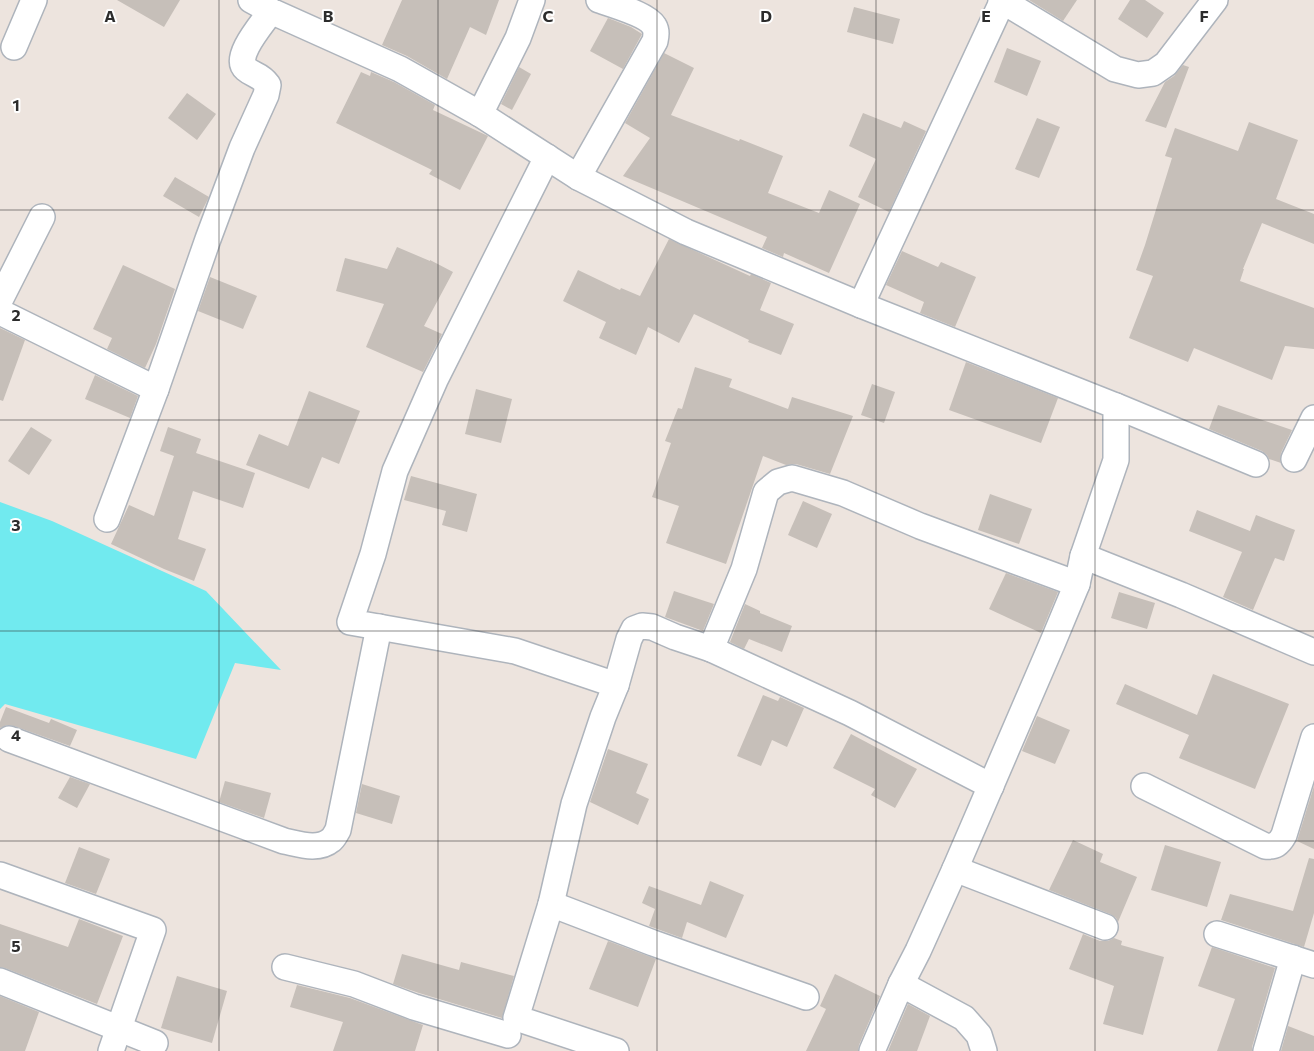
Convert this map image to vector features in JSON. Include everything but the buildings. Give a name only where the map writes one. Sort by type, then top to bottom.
[{"type":"street","points":[[14,47],[34,0]]},
{"type":"street","points":[[480,114],[518,38],[532,0]]},
{"type":"street","points":[[578,177],[655,41],[656,34],[654,26],[649,20],[599,0]]},
{"type":"street","points":[[860,305],[1001,1],[1114,69],[1138,75],[1153,73],[1166,64],[1215,0]]},
{"type":"street","points":[[107,519],[156,389],[239,157],[266,95],[268,85],[263,78],[245,68],[242,62],[243,54],[261,6],[400,69],[480,114],[578,177],[686,232],[860,305],[1116,406],[1256,464]]},
{"type":"street","points":[[547,157],[434,380],[394,472],[373,554],[350,622],[514,651],[616,685]]},
{"type":"street","points":[[0,300],[42,217]]},
{"type":"street","points":[[0,312],[156,389]]},
{"type":"street","points":[[872,1051],[955,869],[1077,584],[1084,556],[1116,460],[1116,406]]},
{"type":"street","points":[[1294,459],[1314,418]]},
{"type":"street","points":[[711,649],[744,569],[766,492],[778,482],[792,478],[843,493],[920,526],[1077,584]]},
{"type":"street","points":[[1084,556],[1314,652]]},
{"type":"street","points":[[508,1035],[551,904],[574,804],[634,629],[642,626],[652,627],[674,637],[711,649],[850,713],[991,786]]},
{"type":"street","points":[[9,739],[284,840],[308,846],[321,845],[332,840],[338,830],[379,627]]},
{"type":"street","points":[[1144,786],[1265,846],[1274,847],[1284,835],[1314,737]]},
{"type":"street","points":[[955,869],[1105,927]]},
{"type":"street","points":[[0,875],[153,930],[115,1040]]},
{"type":"street","points":[[551,904],[653,943],[806,997]]},
{"type":"street","points":[[1217,934],[1303,962],[1266,1051]]},
{"type":"street","points":[[285,967],[354,984],[414,1007],[508,1035],[616,1051]]},
{"type":"street","points":[[0,981],[115,1040],[154,1043]]},
{"type":"street","points":[[901,984],[964,1018],[979,1035],[984,1051]]},
{"type":"water","points":[[0,502],[52,521],[206,591],[281,670],[235,663],[196,759],[5,704],[0,709]]}]
